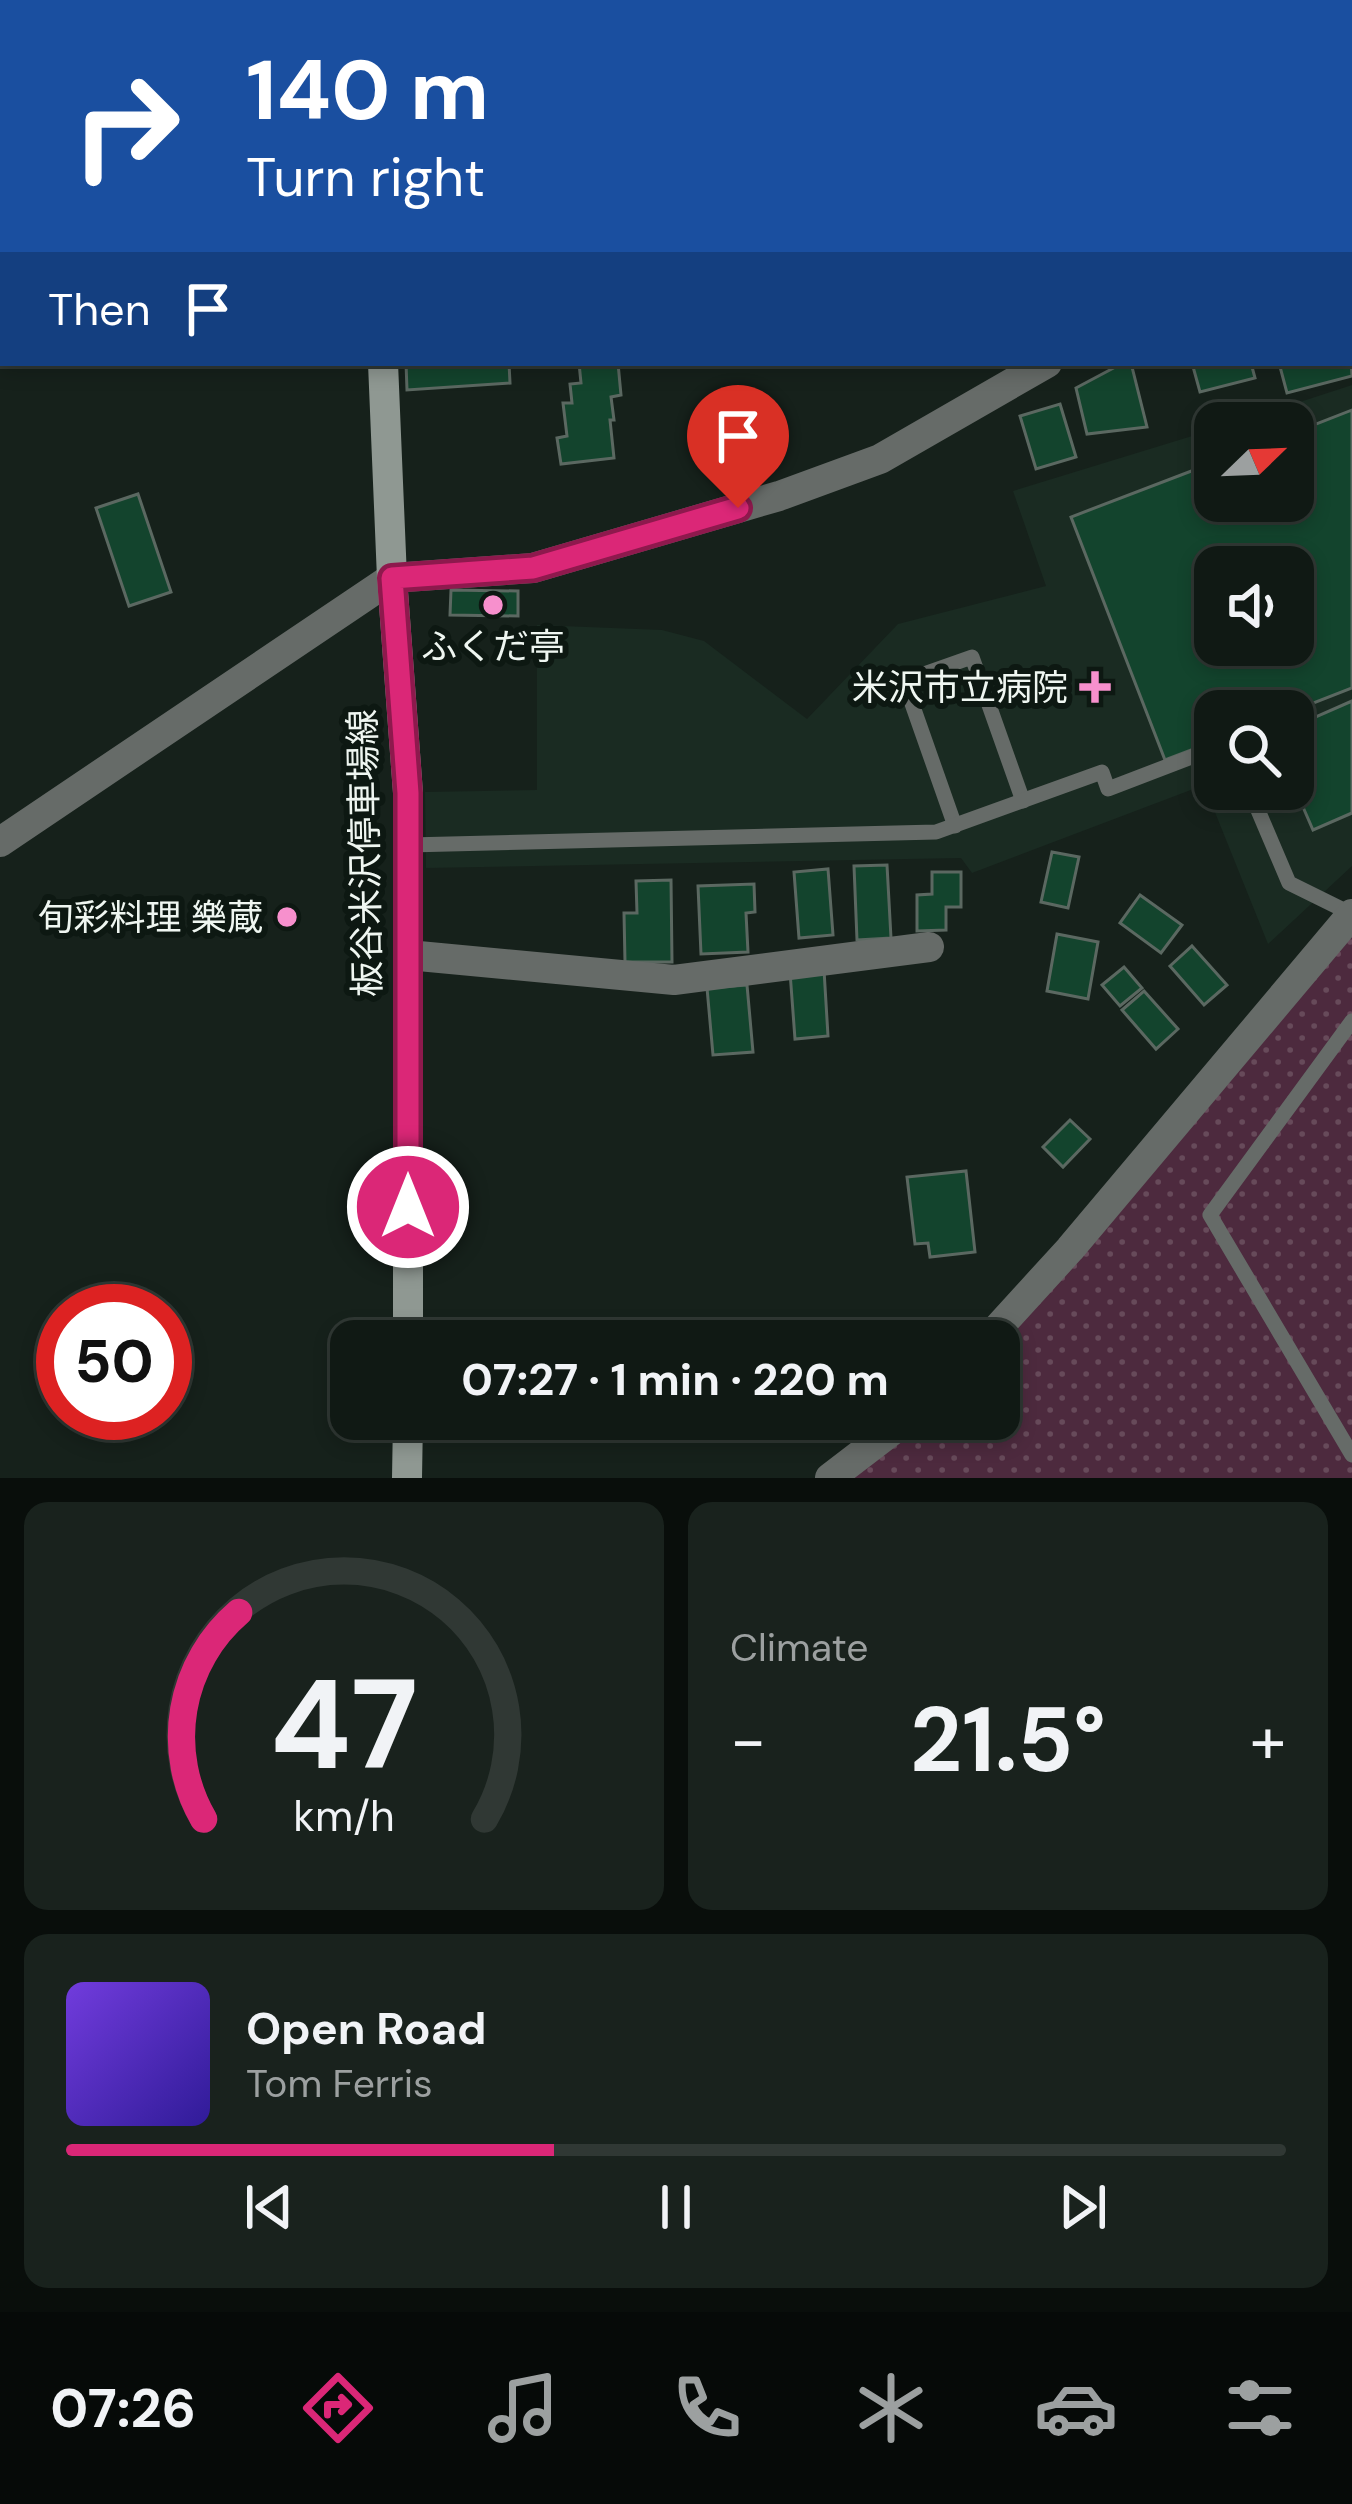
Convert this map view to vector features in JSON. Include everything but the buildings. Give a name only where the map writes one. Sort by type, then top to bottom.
[{"type":"main road","name":"板谷米沢停車場線","points":[[383,366],[409,845],[408,1320]]},
{"type":"main road","points":[[407,1440],[407,1478]]},
{"type":"street","points":[[0,842],[392,578],[533,568],[779,496],[880,459],[1042,366]]},
{"type":"street","points":[[1005,1320],[1352,914]]},
{"type":"street","points":[[408,955],[674,980],[929,947]]},
{"type":"street","points":[[830,1478],[880,1440]]},
{"type":"lane","points":[[956,826],[904,681],[971,657],[1023,801]]},
{"type":"lane","points":[[409,845],[937,832],[1102,772],[1108,789],[1194,756]]},
{"type":"lane","points":[[1258,810],[1288,883],[1352,914]]},
{"type":"lane","points":[[1352,1021],[1210,1216],[1352,1455]]},
{"type":"shaded area","name":"米沢市立病院","points":[[1352,385],[1352,866],[1268,944],[1214,810],[1314,810],[1314,690],[1194,690],[1194,789],[972,873],[961,858],[426,868],[425,792],[537,790],[537,625],[662,630],[704,641],[807,719],[898,624],[1046,586],[1013,491],[1194,435],[1194,522],[1314,522],[1314,402],[1300,402]]},
{"type":"shaded area","points":[[1352,930],[1352,1478],[850,1478],[893,1440],[1020,1440],[1017,1320]]},
{"type":"place","name":"ふくだ亭","points":[[493,605]]},
{"type":"place","name":"米沢市立病院","points":[[1095,687]]},
{"type":"place","name":"旬彩料理 樂蔵","points":[[287,917]]},
{"type":"route","points":[[408,1207],[408,793],[392,578],[533,568],[738,508]]}]
